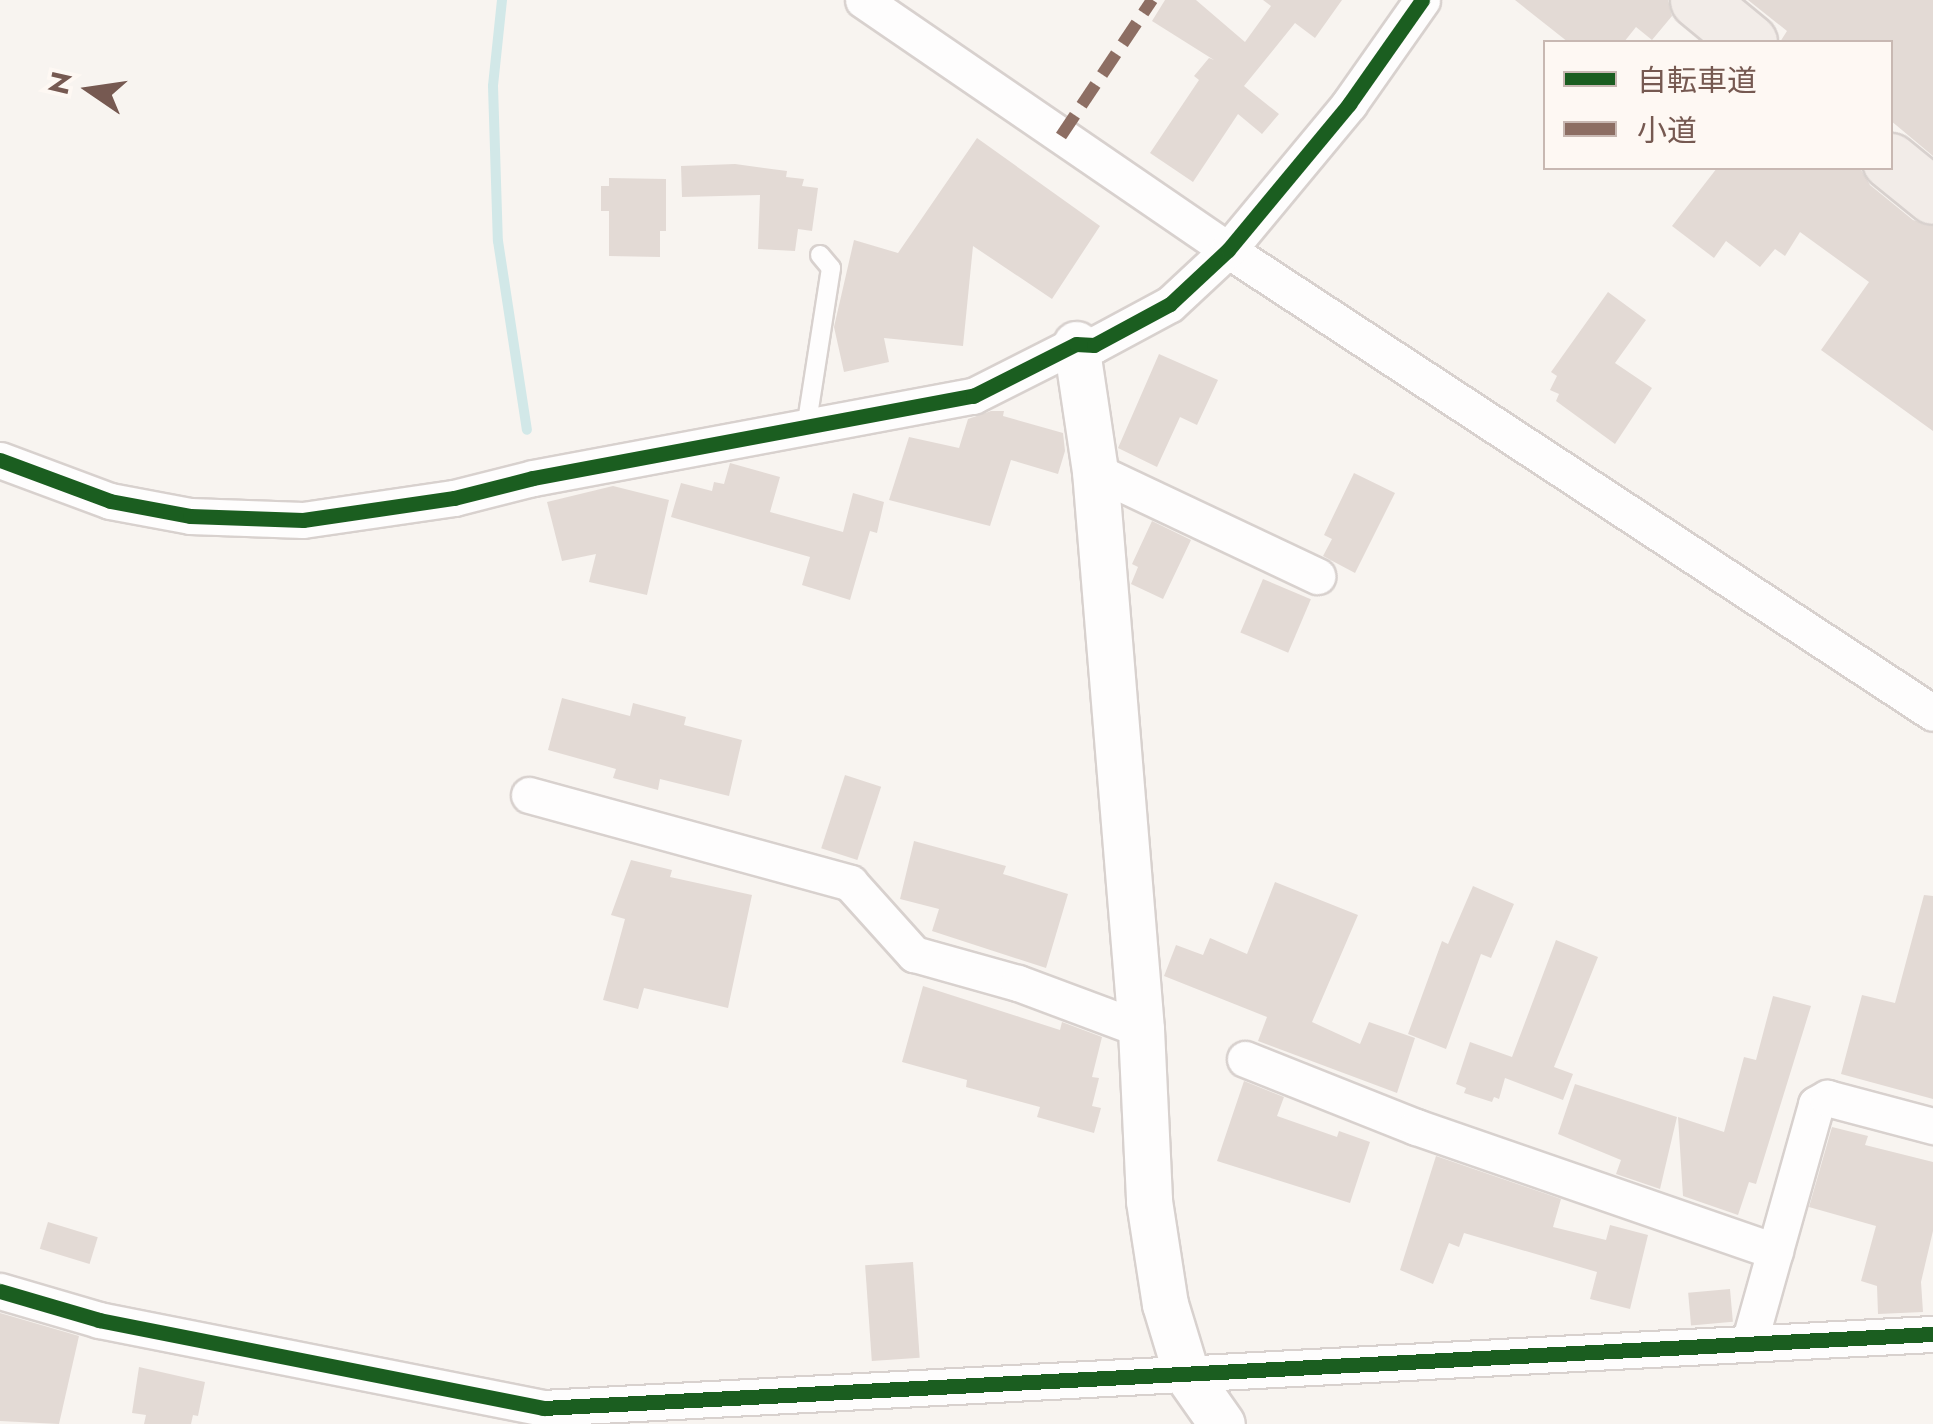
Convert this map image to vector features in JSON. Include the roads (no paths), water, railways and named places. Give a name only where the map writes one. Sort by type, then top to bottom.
[{"type":"highway","points":[[1698,0],[1747,40]]},
{"type":"highway","points":[[1893,163],[1933,196]]},
{"type":"street","points":[[863,0],[1228,250],[1933,713]]},
{"type":"street","points":[[0,460],[110,501],[190,516],[304,520],[454,498],[533,478],[974,396],[1076,344],[1094,345],[1170,304],[1228,250],[1349,104],[1422,0]]},
{"type":"street","points":[[1076,344],[1094,471],[1141,1029],[1149,1200],[1165,1304],[1186,1373],[1222,1424]]},
{"type":"street","points":[[1094,471],[1317,576]]},
{"type":"street","points":[[528,795],[850,884],[914,954],[1018,983],[1141,1029]]},
{"type":"street","points":[[1245,1059],[1416,1127],[1775,1251]]},
{"type":"street","points":[[1749,1343],[1816,1104],[1827,1098],[1933,1126]]},
{"type":"street","points":[[0,1291],[100,1320],[543,1408],[1933,1334]]},
{"type":"lane","points":[[806,428],[830,268],[820,255]]},
{"type":"waterway","points":[[502,0],[493,86],[498,241],[527,430]]}]
